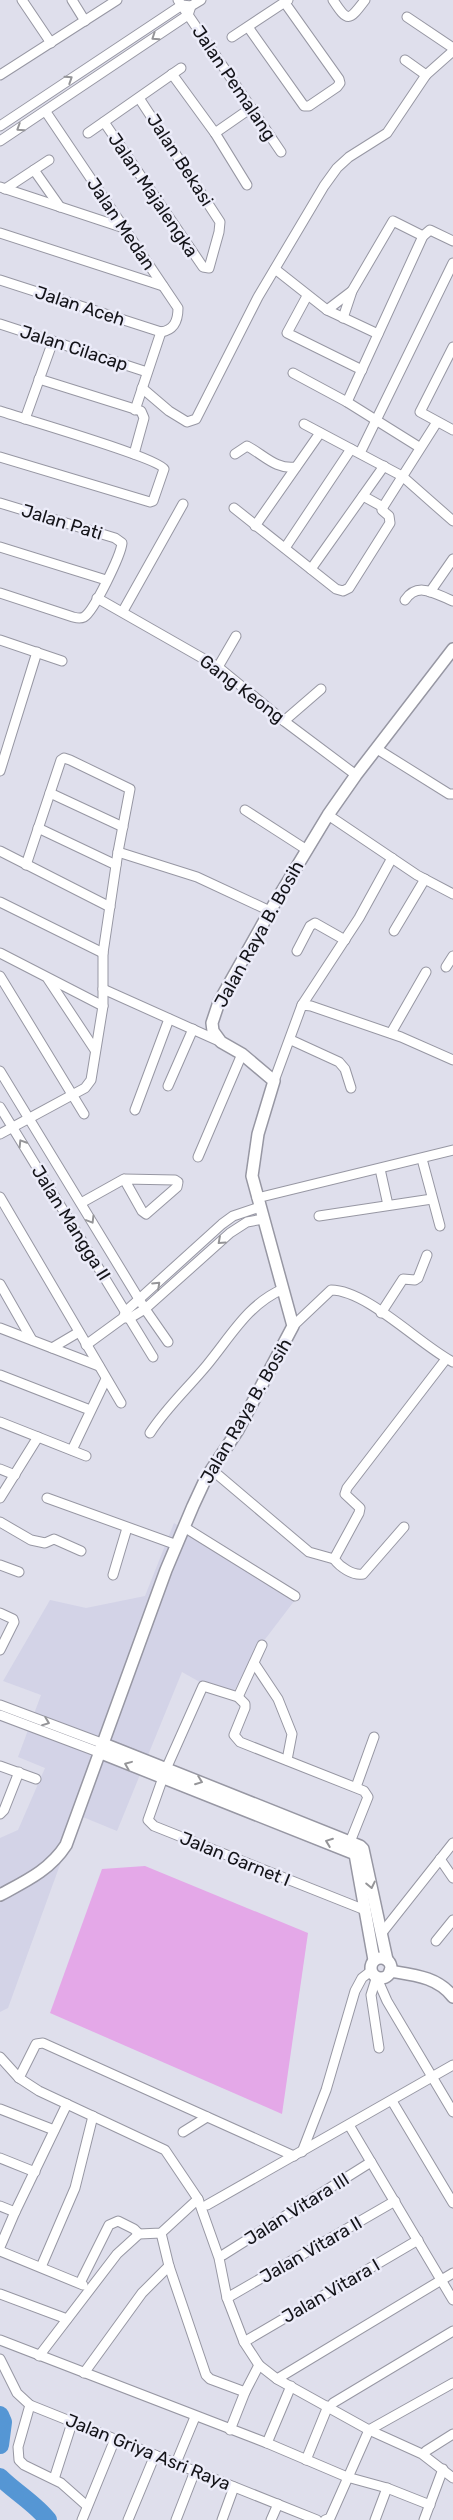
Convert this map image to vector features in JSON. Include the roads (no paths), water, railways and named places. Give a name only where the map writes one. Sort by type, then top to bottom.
[{"type":"main road","name":"Jalan Raya B. Bosih","points":[[221,1042],[213,1031],[212,1023],[217,1007],[270,911],[328,816],[356,775],[451,654]]},
{"type":"main road","points":[[221,1042],[242,1054],[274,1081]]},
{"type":"main road","name":"Jalan Raya B. Bosih","points":[[0,1895],[38,1874],[58,1857],[66,1844],[103,1749],[184,1526],[212,1468],[238,1430],[293,1326],[252,1176],[264,1112],[274,1081]]},
{"type":"main road","points":[[103,1749],[348,1845],[364,1849],[389,1965],[382,1978],[374,1975],[371,1965],[374,1960],[381,1957],[389,1965],[435,1981],[446,1988],[453,1997]]},
{"type":"main road","points":[[348,1845],[355,1854],[374,1960]]},
{"type":"main road","points":[[389,1965],[438,1976],[453,1987]]},
{"type":"street","points":[[22,0],[50,43]]},
{"type":"street","points":[[72,0],[85,20]]},
{"type":"street","points":[[0,75],[117,0]]},
{"type":"street","points":[[0,126],[185,7],[201,0]]},
{"type":"street","points":[[333,0],[344,17],[348,18],[352,17],[365,0]]},
{"type":"street","points":[[232,37],[287,1],[340,83],[309,106],[304,106],[248,28]]},
{"type":"street","points":[[0,141],[46,112],[185,7]]},
{"type":"street","name":"Jalan Pemalang","points":[[185,7],[281,152]]},
{"type":"street","points":[[142,388],[169,411],[187,422],[196,420],[249,313],[337,168],[360,149],[387,133],[426,75],[453,50],[407,17]]},
{"type":"street","points":[[405,60],[426,75]]},
{"type":"street","points":[[88,133],[181,68]]},
{"type":"street","points":[[172,74],[215,133],[247,185]]},
{"type":"street","name":"Jalan Bekasi","points":[[139,98],[220,222],[210,266],[206,269],[203,268]]},
{"type":"street","points":[[215,133],[251,108]]},
{"type":"street","name":"Jalan Medan","points":[[46,112],[179,312],[176,323],[170,330],[161,332]]},
{"type":"street","name":"Jalan Majalengka","points":[[104,122],[203,268]]},
{"type":"street","points":[[2,188],[49,160]]},
{"type":"street","points":[[34,170],[60,207]]},
{"type":"street","points":[[2,188],[124,228]]},
{"type":"street","points":[[343,318],[352,291],[393,221],[423,236]]},
{"type":"street","points":[[347,402],[423,236],[430,230],[453,241]]},
{"type":"street","points":[[0,233],[163,286]]},
{"type":"street","points":[[285,548],[376,421],[453,263]]},
{"type":"street","points":[[275,269],[328,310],[378,334]]},
{"type":"street","name":"Jalan Aceh","points":[[0,280],[161,332]]},
{"type":"street","points":[[328,310],[352,291]]},
{"type":"street","points":[[308,296],[287,333],[362,370]]},
{"type":"street","name":"Jalan Cilacap","points":[[0,324],[148,372]]},
{"type":"street","points":[[134,410],[161,332]]},
{"type":"street","points":[[25,419],[53,340]]},
{"type":"street","points":[[453,347],[420,412],[453,430]]},
{"type":"street","points":[[293,373],[407,437],[419,447]]},
{"type":"street","points":[[39,379],[141,412],[144,418],[134,454]]},
{"type":"street","points":[[0,411],[134,454],[159,463],[164,469],[153,501],[150,502],[0,457]]},
{"type":"street","points":[[234,508],[254,526],[336,589],[343,591],[349,588],[390,523],[390,516],[382,510],[383,507],[419,447],[437,422]]},
{"type":"street","points":[[304,424],[402,476],[453,521]]},
{"type":"street","points":[[254,526],[320,433]]},
{"type":"street","points":[[235,454],[247,446],[280,466],[286,468],[296,467]]},
{"type":"street","points":[[311,569],[384,466]]},
{"type":"street","points":[[362,496],[383,507]]},
{"type":"street","name":"Jalan Pati","points":[[0,503],[114,538],[122,543],[106,580]]},
{"type":"street","points":[[123,611],[183,504]]},
{"type":"street","points":[[0,547],[106,580],[103,600],[89,613],[80,618],[0,593]]},
{"type":"street","points":[[430,592],[453,559]]},
{"type":"street","points":[[405,600],[416,589],[453,601]]},
{"type":"street","name":"Gang Keong","points":[[103,600],[218,667],[284,721],[356,775]]},
{"type":"street","points":[[218,667],[236,636]]},
{"type":"street","points":[[0,640],[62,661]]},
{"type":"street","points":[[0,771],[37,652]]},
{"type":"street","points":[[284,721],[322,689]]},
{"type":"street","points":[[377,749],[449,794],[453,794]]},
{"type":"street","points":[[0,1134],[85,1088],[91,1080],[102,1006],[103,953],[118,852],[130,790],[70,760],[64,758],[61,760],[26,865]]},
{"type":"street","points":[[50,793],[123,827]]},
{"type":"street","points":[[245,810],[307,850]]},
{"type":"street","points":[[328,816],[425,879],[453,894]]},
{"type":"street","points":[[38,828],[116,865]]},
{"type":"street","points":[[0,851],[110,907]]},
{"type":"street","points":[[118,852],[197,877],[270,911]]},
{"type":"street","points":[[274,1081],[291,1040],[302,1005],[345,940],[392,858]]},
{"type":"street","points":[[394,931],[425,879]]},
{"type":"street","points":[[0,902],[103,953]]},
{"type":"street","points":[[297,950],[310,926],[315,923],[345,940]]},
{"type":"street","points":[[0,952],[102,1006]]},
{"type":"street","points":[[446,967],[453,956]]},
{"type":"street","points":[[392,1033],[426,972]]},
{"type":"street","points":[[0,976],[84,1114]]},
{"type":"street","points":[[47,977],[95,1050]]},
{"type":"street","points":[[103,989],[221,1042]]},
{"type":"street","points":[[302,1005],[311,1006],[392,1033],[453,1060]]},
{"type":"street","points":[[135,1110],[169,1018]]},
{"type":"street","points":[[168,1086],[193,1030]]},
{"type":"street","points":[[291,1040],[339,1062],[345,1069],[352,1088]]},
{"type":"street","points":[[198,1157],[242,1054]]},
{"type":"street","name":"Jalan Mangga II","points":[[0,1071],[145,1309],[168,1342]]},
{"type":"street","name":"Jalan Mangga II","points":[[0,1107],[126,1316],[153,1357]]},
{"type":"street","points":[[86,1345],[126,1316],[140,1300],[233,1216],[258,1203],[453,1150]]},
{"type":"street","points":[[422,1159],[440,1226]]},
{"type":"street","points":[[380,1169],[388,1205]]},
{"type":"street","points":[[81,1203],[124,1179],[174,1180],[178,1182],[177,1187],[146,1214],[142,1211],[124,1179]]},
{"type":"street","points":[[0,1197],[121,1404]]},
{"type":"street","points":[[319,1216],[432,1198]]},
{"type":"street","points":[[126,1316],[145,1309],[230,1233],[247,1222],[263,1219]]},
{"type":"street","points":[[381,1313],[403,1279],[415,1280],[418,1278],[428,1255]]},
{"type":"street","points":[[0,1284],[32,1340]]},
{"type":"street","points":[[150,1433],[249,1312],[268,1295],[283,1289]]},
{"type":"street","points":[[293,1326],[331,1290],[345,1291],[405,1327],[450,1360],[347,1488],[345,1494],[360,1508],[334,1559]]},
{"type":"street","points":[[0,1328],[99,1366]]},
{"type":"street","points":[[52,1348],[79,1332]]},
{"type":"street","points":[[0,1375],[90,1410]]},
{"type":"street","points":[[72,1450],[106,1379]]},
{"type":"street","points":[[0,1422],[86,1456]]},
{"type":"street","points":[[0,1498],[38,1438]]},
{"type":"street","points":[[212,1468],[309,1552],[334,1559],[347,1570],[359,1575],[364,1574],[404,1527]]},
{"type":"street","points":[[0,1469],[15,1475]]},
{"type":"street","points":[[47,1498],[177,1545]]},
{"type":"street","points":[[0,1522],[31,1540],[45,1543],[54,1539],[81,1551]]},
{"type":"street","points":[[184,1526],[295,1596]]},
{"type":"street","points":[[113,1575],[127,1528]]},
{"type":"street","points":[[0,1565],[19,1572]]},
{"type":"street","points":[[0,1613],[13,1618],[14,1622],[0,1650]]},
{"type":"street","points":[[238,1697],[262,1644]]},
{"type":"street","points":[[254,1663],[278,1699],[292,1734],[287,1760]]},
{"type":"street","points":[[164,1774],[203,1686],[238,1697],[245,1704],[245,1708],[234,1735],[236,1740],[364,1791],[368,1797],[348,1845]]},
{"type":"street","points":[[0,1705],[103,1749]]},
{"type":"street","points":[[0,1715],[103,1749]]},
{"type":"street","points":[[356,1787],[374,1738]]},
{"type":"street","points":[[0,1766],[36,1779]]},
{"type":"street","points":[[0,1814],[4,1810],[20,1772]]},
{"type":"street","name":"Jalan Garnet I","points":[[164,1774],[148,1816],[148,1820],[154,1826],[365,1910]]},
{"type":"street","points":[[381,1934],[453,1843]]},
{"type":"street","points":[[440,1859],[453,1878]]},
{"type":"street","points":[[436,1941],[453,1920]]},
{"type":"street","points":[[374,1975],[371,1995],[379,2048]]},
{"type":"street","points":[[374,1975],[453,2112]]},
{"type":"street","points":[[298,2154],[326,2090],[355,1991],[362,1978],[374,1975]]},
{"type":"street","points":[[20,2078],[36,2044],[43,2043],[207,2117],[298,2154]]},
{"type":"street","points":[[0,2056],[20,2078],[39,2091],[165,2150],[198,2200],[219,2258],[227,2298],[244,2342],[259,2365],[277,2379],[331,2405],[371,2429],[422,2454],[453,2478]]},
{"type":"street","points":[[208,2206],[433,2078],[453,2064]]},
{"type":"street","points":[[392,2101],[453,2203]]},
{"type":"street","points":[[67,2104],[15,2212],[0,2249],[80,2283],[89,2289]]},
{"type":"street","points":[[0,2109],[54,2130]]},
{"type":"street","points":[[41,2267],[75,2188],[93,2116]]},
{"type":"street","points":[[183,2132],[207,2117]]},
{"type":"street","points":[[349,2125],[453,2300]]},
{"type":"street","points":[[0,2158],[35,2172]]},
{"type":"street","name":"Jalan Vitara III","points":[[223,2255],[371,2162]]},
{"type":"street","points":[[39,2356],[117,2254],[138,2234],[161,2233],[198,2200]]},
{"type":"street","name":"Jalan Vitara II","points":[[227,2298],[395,2201]]},
{"type":"street","points":[[0,2206],[15,2212]]},
{"type":"street","points":[[80,2283],[109,2225],[118,2221],[134,2229],[138,2234]]},
{"type":"street","points":[[161,2233],[169,2266],[206,2375],[210,2379],[245,2392]]},
{"type":"street","name":"Jalan Vitara I","points":[[244,2342],[418,2240]]},
{"type":"street","points":[[84,2373],[142,2293],[169,2266]]},
{"type":"street","points":[[277,2379],[453,2273]]},
{"type":"street","points":[[0,2294],[67,2320]]},
{"type":"street","points":[[306,2460],[331,2405],[453,2332]]},
{"type":"street","points":[[0,2340],[195,2417],[267,2443],[347,2477],[387,2488],[430,2505]]},
{"type":"street","name":"Jalan Griya Asri Raya","points":[[0,2359],[16,2394],[30,2405],[317,2520]]},
{"type":"street","points":[[230,2430],[245,2392],[259,2365]]},
{"type":"street","points":[[325,2520],[330,2518],[347,2477],[371,2429],[453,2383]]},
{"type":"street","points":[[267,2443],[291,2386]]},
{"type":"street","points":[[30,2405],[18,2447],[18,2458],[24,2465],[54,2479],[87,2506]]},
{"type":"street","points":[[176,2463],[195,2417]]},
{"type":"street","points":[[54,2479],[72,2422]]},
{"type":"street","points":[[426,2451],[453,2434]]},
{"type":"street","points":[[82,2520],[114,2439]]},
{"type":"street","points":[[128,2520],[155,2455]]},
{"type":"street","points":[[426,2519],[442,2469]]},
{"type":"street","points":[[176,2520],[195,2471]]},
{"type":"street","points":[[222,2520],[234,2486]]},
{"type":"street","points":[[374,2520],[387,2488]]},
{"type":"street","points":[[271,2520],[278,2504]]},
{"type":"waterway","points":[[0,2415],[3,2422],[0,2445]]},
{"type":"waterway","points":[[0,2477],[38,2509],[48,2520]]}]
